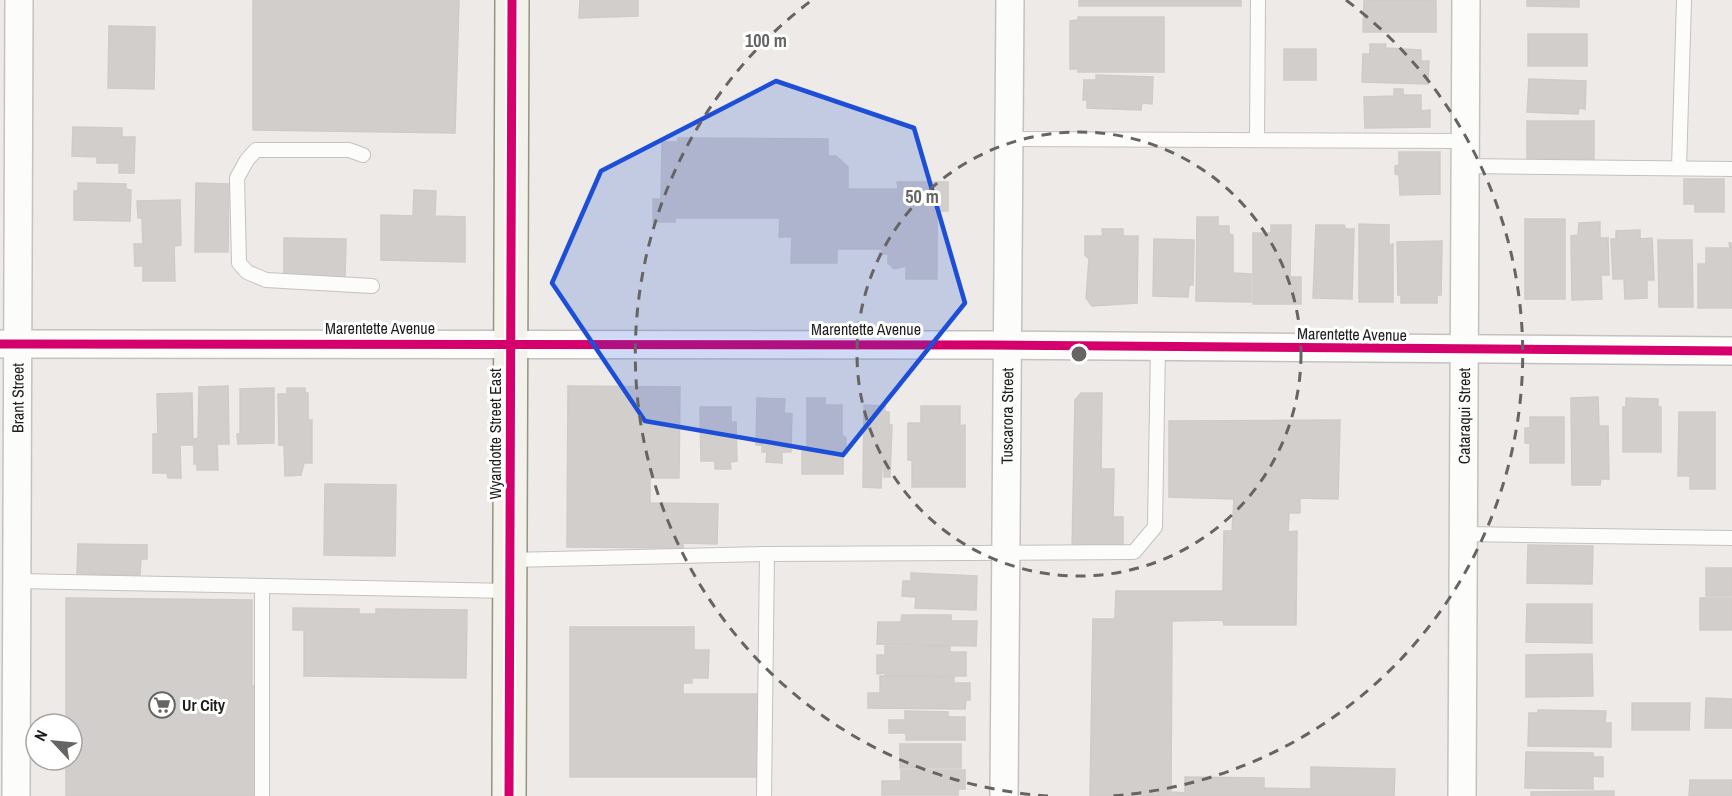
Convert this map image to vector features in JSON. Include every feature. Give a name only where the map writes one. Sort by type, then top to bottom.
[{"type":"main road","name":"Wyandotte Street East","points":[[510,796],[512,0]]},
{"type":"street","name":"Brant Street","points":[[16,796],[17,581],[9,344],[19,0]]},
{"type":"street","name":"Tuscarora Street","points":[[1004,796],[1010,0]]},
{"type":"street","name":"Cataraqui Street","points":[[1462,796],[1466,0]]},
{"type":"street","name":"Marentette Avenue","points":[[9,344],[1007,345],[1732,351]]},
{"type":"lane","points":[[1257,140],[1258,0]]},
{"type":"lane","points":[[1679,168],[1684,0]]},
{"type":"lane","points":[[1009,139],[1257,140],[1679,168],[1732,169]]},
{"type":"lane","points":[[363,155],[349,150],[256,150],[246,160],[237,178],[239,263],[247,272],[266,279],[372,286]]},
{"type":"lane","points":[[17,581],[262,586],[510,575],[766,554],[1134,552],[1155,528],[1158,346]]},
{"type":"lane","points":[[1463,534],[1732,538]]},
{"type":"lane","points":[[764,796],[766,554]]},
{"type":"lane","points":[[262,586],[262,796]]},
{"type":"highlighted area","points":[[776,81],[914,128],[965,303],[843,455],[645,421],[552,283],[601,171]]},
{"type":"building","points":[[253,0],[459,0],[455,133],[253,130]]},
{"type":"building","points":[[580,0],[638,0],[638,16],[579,18]]},
{"type":"building","points":[[1079,0],[1241,0],[1241,6],[1079,6]]},
{"type":"building","points":[[1527,0],[1579,0],[1579,7],[1527,6]]},
{"type":"building","points":[[1364,1],[1436,1],[1436,32],[1363,32]]},
{"type":"building","points":[[1078,17],[1164,17],[1164,72],[1078,72],[1078,69],[1070,69],[1070,21],[1078,20]]},
{"type":"building","points":[[109,26],[155,27],[154,89],[108,88]]},
{"type":"building","points":[[1528,34],[1587,34],[1587,66],[1528,66]]},
{"type":"building","points":[[1370,44],[1386,44],[1385,48],[1421,50],[1421,61],[1429,61],[1428,84],[1362,82],[1363,54],[1370,54]]},
{"type":"building","points":[[1284,49],[1316,49],[1316,80],[1284,80]]},
{"type":"building","points":[[1096,75],[1153,77],[1152,104],[1142,103],[1141,110],[1087,108],[1087,100],[1083,100],[1084,80],[1096,80]]},
{"type":"building","points":[[1529,79],[1586,81],[1585,109],[1579,108],[1578,114],[1527,112]]},
{"type":"building","points":[[1394,89],[1403,89],[1403,95],[1421,95],[1421,111],[1430,110],[1430,127],[1365,128],[1364,97],[1394,96]]},
{"type":"building","points":[[1527,121],[1594,121],[1594,159],[1527,159]]},
{"type":"building","points":[[73,127],[122,128],[122,137],[135,137],[134,173],[119,173],[119,163],[97,163],[97,157],[72,156]]},
{"type":"building","points":[[678,138],[828,139],[828,156],[836,156],[848,167],[848,189],[898,189],[897,182],[948,182],[948,211],[937,211],[937,279],[906,279],[906,266],[894,269],[888,263],[888,254],[882,254],[882,249],[837,249],[837,263],[791,263],[792,237],[779,237],[780,218],[675,218],[675,222],[653,222],[653,199],[661,199],[662,142],[678,142]]},
{"type":"building","points":[[1399,152],[1440,152],[1440,194],[1400,195],[1399,175],[1395,174],[1395,166],[1399,165]]},
{"type":"building","points":[[1684,179],[1724,179],[1724,212],[1695,212],[1695,204],[1684,204]]},
{"type":"building","points":[[78,183],[126,184],[126,189],[131,190],[130,221],[74,220],[74,191],[78,191]]},
{"type":"building","points":[[196,183],[229,184],[228,252],[195,252]]},
{"type":"building","points":[[414,190],[436,191],[435,216],[465,217],[465,262],[381,260],[381,215],[413,216]]},
{"type":"building","points":[[180,200],[181,245],[174,246],[175,281],[143,281],[143,266],[135,266],[134,244],[143,244],[142,218],[138,218],[137,201]]},
{"type":"building","points":[[1197,217],[1218,217],[1218,226],[1229,226],[1229,234],[1233,235],[1233,273],[1251,274],[1251,302],[1196,301]]},
{"type":"building","points":[[1525,219],[1565,219],[1565,299],[1525,299]]},
{"type":"building","points":[[1600,222],[1600,238],[1608,238],[1609,275],[1601,275],[1602,299],[1572,300],[1571,236],[1578,235],[1579,223]]},
{"type":"building","points":[[1359,224],[1389,225],[1389,245],[1393,244],[1393,302],[1359,302]]},
{"type":"building","points":[[1271,225],[1291,225],[1290,277],[1301,277],[1301,304],[1253,304],[1253,233],[1271,233]]},
{"type":"building","points":[[1316,225],[1344,225],[1346,229],[1354,229],[1352,299],[1313,298]]},
{"type":"building","points":[[1102,229],[1123,229],[1123,236],[1138,236],[1137,303],[1092,306],[1086,298],[1089,259],[1085,255],[1085,236],[1103,236]]},
{"type":"building","points":[[1640,230],[1640,239],[1652,238],[1654,280],[1647,280],[1647,298],[1625,299],[1624,279],[1613,279],[1611,239],[1616,239],[1616,231]]},
{"type":"building","points":[[284,238],[346,239],[345,278],[284,278]]},
{"type":"building","points":[[1154,239],[1194,240],[1193,285],[1189,285],[1188,297],[1153,296]]},
{"type":"building","points":[[1658,240],[1692,240],[1693,307],[1659,307]]},
{"type":"building","points":[[1442,241],[1441,295],[1437,295],[1437,303],[1401,303],[1401,295],[1398,295],[1397,242]]},
{"type":"building","points":[[1729,243],[1732,243],[1732,308],[1698,308],[1698,264],[1706,264],[1706,248],[1730,248]]},
{"type":"building","points":[[228,386],[229,444],[217,444],[218,470],[197,470],[197,464],[194,464],[194,439],[198,438],[199,387]]},
{"type":"building","points":[[568,386],[680,387],[679,478],[650,478],[650,503],[718,504],[717,544],[683,543],[683,548],[567,547]]},
{"type":"building","points":[[274,388],[274,443],[238,444],[240,389]]},
{"type":"building","points":[[287,388],[305,388],[305,393],[308,393],[308,420],[312,420],[312,463],[304,463],[301,475],[285,476],[284,445],[279,445],[278,394],[287,394]]},
{"type":"building","points":[[192,393],[193,445],[180,445],[181,478],[168,478],[167,473],[153,473],[153,434],[158,434],[157,394]]},
{"type":"building","points":[[1081,393],[1102,393],[1101,469],[1114,469],[1113,517],[1123,517],[1123,548],[1072,551],[1075,400]]},
{"type":"building","points":[[1598,397],[1599,426],[1608,426],[1609,479],[1601,479],[1600,485],[1572,485],[1571,398]]},
{"type":"building","points":[[757,398],[785,399],[784,413],[792,414],[791,452],[782,452],[782,463],[766,462],[767,452],[762,452],[762,445],[756,445]]},
{"type":"building","points":[[807,398],[825,398],[825,405],[842,405],[842,435],[846,438],[846,447],[843,449],[843,474],[802,474],[802,451],[807,451]]},
{"type":"building","points":[[1626,398],[1658,399],[1658,407],[1661,407],[1661,452],[1623,452],[1623,407],[1626,407]]},
{"type":"building","points":[[864,405],[885,406],[885,412],[889,412],[889,425],[892,425],[890,477],[884,477],[884,466],[882,466],[881,488],[863,487]]},
{"type":"building","points":[[921,406],[960,406],[960,426],[965,425],[965,487],[912,487],[912,460],[908,460],[908,423],[921,423]]},
{"type":"building","points":[[700,407],[731,407],[731,422],[736,422],[737,461],[730,462],[731,469],[715,469],[715,461],[701,461]]},
{"type":"building","points":[[1679,412],[1715,412],[1715,489],[1690,489],[1690,476],[1678,476]]},
{"type":"building","points":[[1530,417],[1564,417],[1564,463],[1530,463],[1530,443],[1525,443],[1525,428],[1530,428]]},
{"type":"building","points":[[1340,420],[1338,499],[1300,498],[1300,513],[1289,513],[1288,532],[1297,531],[1296,625],[1224,625],[1223,620],[1172,621],[1171,792],[1185,793],[1185,777],[1264,778],[1264,788],[1311,789],[1311,767],[1395,769],[1394,796],[1090,796],[1093,619],[1115,619],[1116,591],[1223,591],[1224,531],[1232,531],[1234,499],[1169,497],[1169,421]]},
{"type":"building","points":[[325,484],[396,485],[395,556],[324,555]]},
{"type":"building","points":[[78,544],[147,545],[147,559],[141,559],[140,575],[77,574]]},
{"type":"building","points":[[1528,545],[1593,546],[1592,584],[1527,583]]},
{"type":"building","points":[[1706,568],[1732,568],[1732,596],[1706,596]]},
{"type":"building","points":[[911,573],[977,576],[976,610],[915,608],[916,597],[902,596],[903,581],[911,581]]},
{"type":"building","name":"Ur City","points":[[66,598],[252,600],[252,686],[258,686],[257,796],[66,796],[66,772],[84,772],[84,712],[66,712]]},
{"type":"building","points":[[1700,598],[1732,598],[1732,630],[1700,630]]},
{"type":"building","points":[[1527,604],[1592,604],[1592,643],[1526,642]]},
{"type":"building","points":[[293,608],[359,609],[359,614],[376,614],[376,609],[467,610],[466,678],[304,676],[304,630],[293,630]]},
{"type":"building","points":[[902,615],[951,615],[951,621],[977,621],[976,646],[877,644],[878,622],[901,622]]},
{"type":"building","points":[[570,627],[694,627],[694,650],[709,650],[708,678],[692,678],[692,683],[683,683],[683,694],[758,694],[758,777],[570,777]]},
{"type":"building","points":[[885,646],[950,646],[950,652],[966,652],[966,676],[885,676],[885,673],[877,674],[877,655],[885,655]]},
{"type":"building","points":[[1592,654],[1593,696],[1526,697],[1526,655]]},
{"type":"building","points":[[880,676],[954,677],[954,683],[970,683],[970,700],[966,700],[965,709],[868,708],[868,693],[880,693]]},
{"type":"building","points":[[1706,698],[1732,699],[1732,728],[1705,728]]},
{"type":"building","points":[[1632,703],[1690,703],[1689,730],[1632,730]]},
{"type":"building","points":[[1538,710],[1606,711],[1605,723],[1611,723],[1611,747],[1528,746],[1529,713],[1538,713]]},
{"type":"building","points":[[905,711],[948,712],[948,717],[965,717],[965,740],[906,740],[906,733],[889,733],[889,720],[905,720]]},
{"type":"building","points":[[900,744],[961,744],[961,768],[900,768]]},
{"type":"building","points":[[1526,752],[1593,753],[1593,757],[1603,757],[1603,777],[1593,776],[1593,789],[1525,788]]},
{"type":"building","points":[[901,770],[965,770],[965,789],[958,789],[958,795],[882,795],[882,781],[901,781]]},
{"type":"building","points":[[1690,780],[1732,780],[1732,796],[1689,796]]},
{"type":"building","points":[[1614,791],[1614,796],[1531,796],[1531,792]]},
{"type":"cycle path","points":[[509,796],[512,0]]},
{"type":"cycle path","points":[[0,344],[989,345],[1732,351]]},
{"type":"place","name":"Ur City","points":[[162,705]]}]
